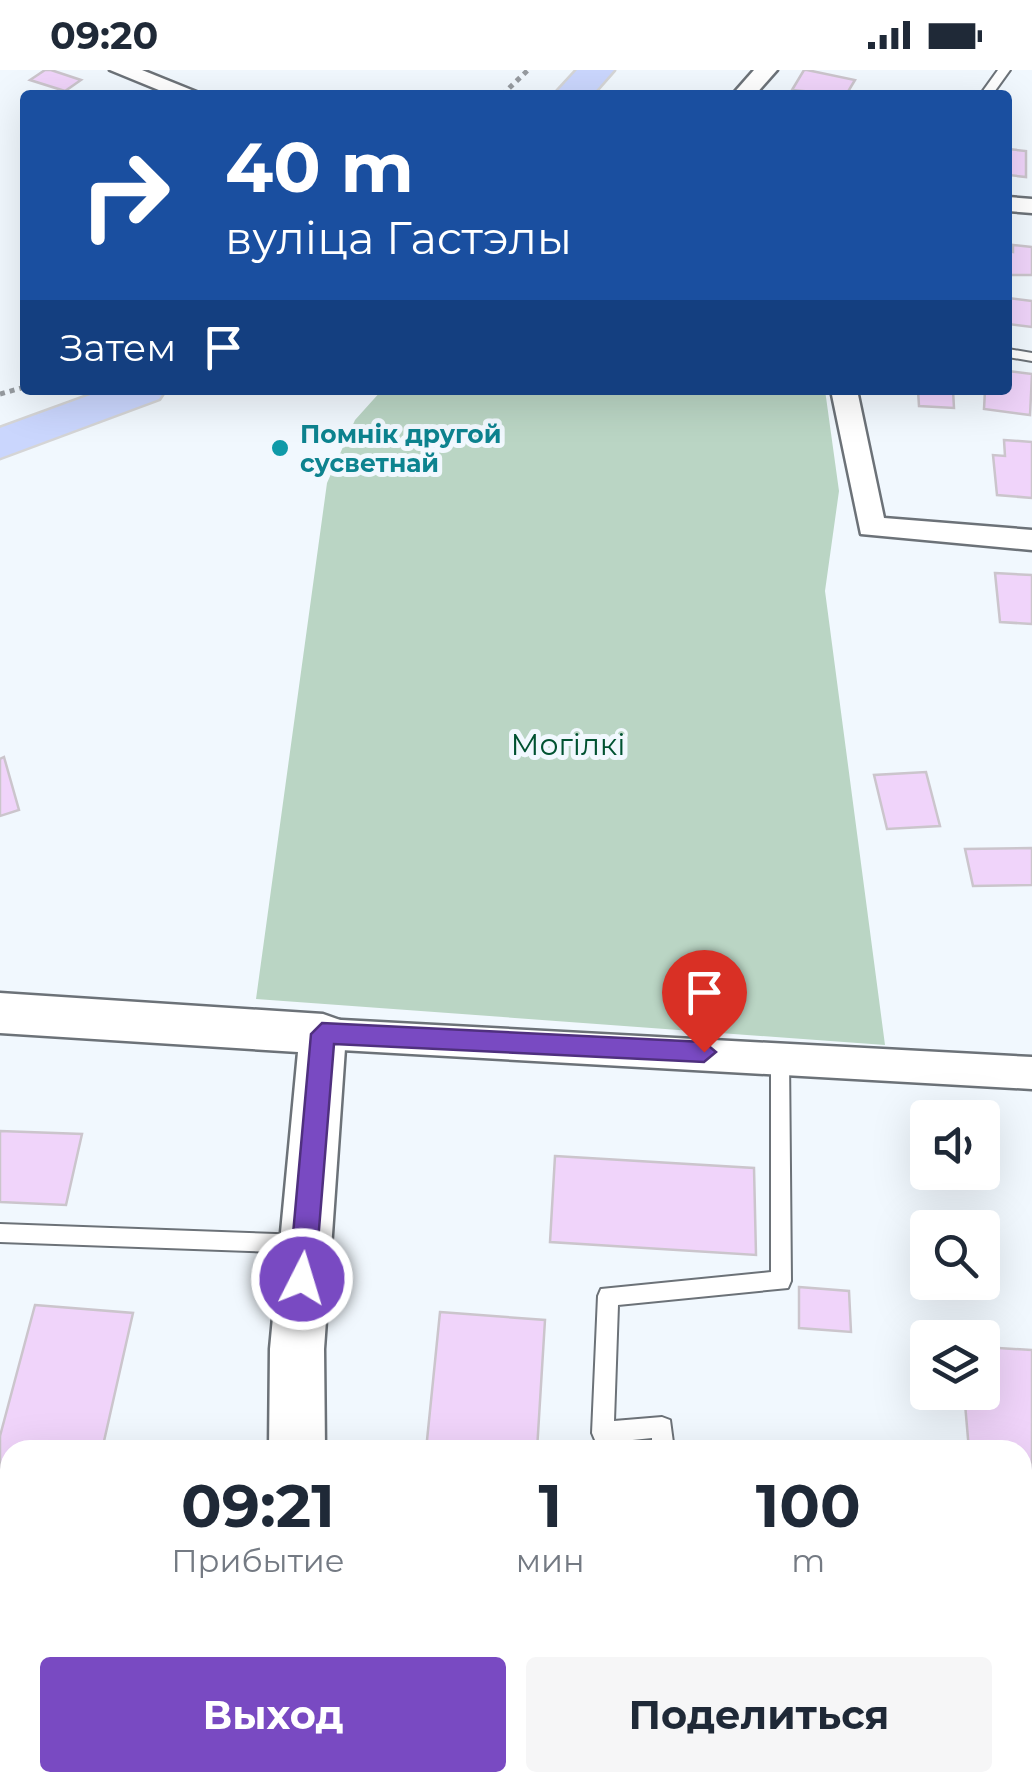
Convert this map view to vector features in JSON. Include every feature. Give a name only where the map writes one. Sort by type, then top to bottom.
[{"type":"main road","points":[[577,90],[597,70]]},
{"type":"main road","points":[[0,444],[131,395]]},
{"type":"street","points":[[121,70],[179,90]]},
{"type":"street","points":[[748,90],[766,70]]},
{"type":"street","points":[[845,395],[871,526],[1032,540]]},
{"type":"street","points":[[0,1013],[1032,1073]]},
{"type":"street","points":[[297,1440],[297,1349],[322,1034]]},
{"type":"lane","points":[[663,1440],[662,1427],[603,1433],[608,1296],[781,1281],[780,1056]]},
{"type":"lane","points":[[0,1233],[305,1244]]},
{"type":"path","points":[[507,90],[528,70]]},
{"type":"green space","name":"Могілкі","points":[[378,395],[826,395],[839,491],[825,591],[885,1045],[256,999],[327,483],[355,420]]},
{"type":"building","points":[[51,70],[81,80],[62,90],[30,80]]},
{"type":"building","points":[[804,70],[855,80],[849,90],[792,90]]},
{"type":"building","points":[[1012,149],[1026,151],[1026,177],[1012,175]]},
{"type":"building","points":[[1013,245],[1032,247],[1032,275],[1012,275]]},
{"type":"building","points":[[1012,298],[1032,301],[1032,327],[1012,324]]},
{"type":"building","points":[[1012,372],[1032,374],[1030,415],[984,409],[985,395],[1012,395]]},
{"type":"building","points":[[918,395],[953,395],[954,408],[919,406]]},
{"type":"building","points":[[1004,440],[1032,442],[1032,498],[997,495],[993,455],[1005,456]]},
{"type":"building","points":[[995,573],[1032,575],[1032,624],[1000,622]]},
{"type":"building","points":[[4,757],[19,810],[0,816],[0,759]]},
{"type":"building","points":[[926,772],[940,826],[887,829],[874,775]]},
{"type":"building","points":[[1032,848],[1032,885],[973,886],[965,849]]},
{"type":"building","points":[[0,1131],[82,1134],[66,1205],[0,1202]]},
{"type":"building","points":[[555,1156],[754,1168],[756,1255],[550,1242]]},
{"type":"building","points":[[799,1287],[849,1291],[851,1332],[799,1328]]},
{"type":"building","points":[[35,1305],[133,1313],[104,1440],[0,1440]]},
{"type":"building","points":[[440,1312],[545,1320],[538,1440],[427,1440]]},
{"type":"building","points":[[1000,1348],[1032,1350],[1032,1440],[968,1440],[966,1410],[1000,1410]]},
{"type":"place","name":"Помнік другой сусветнай","points":[[280,448]]},
{"type":"route","points":[[302,1279],[322,1034],[704,1052]]}]
